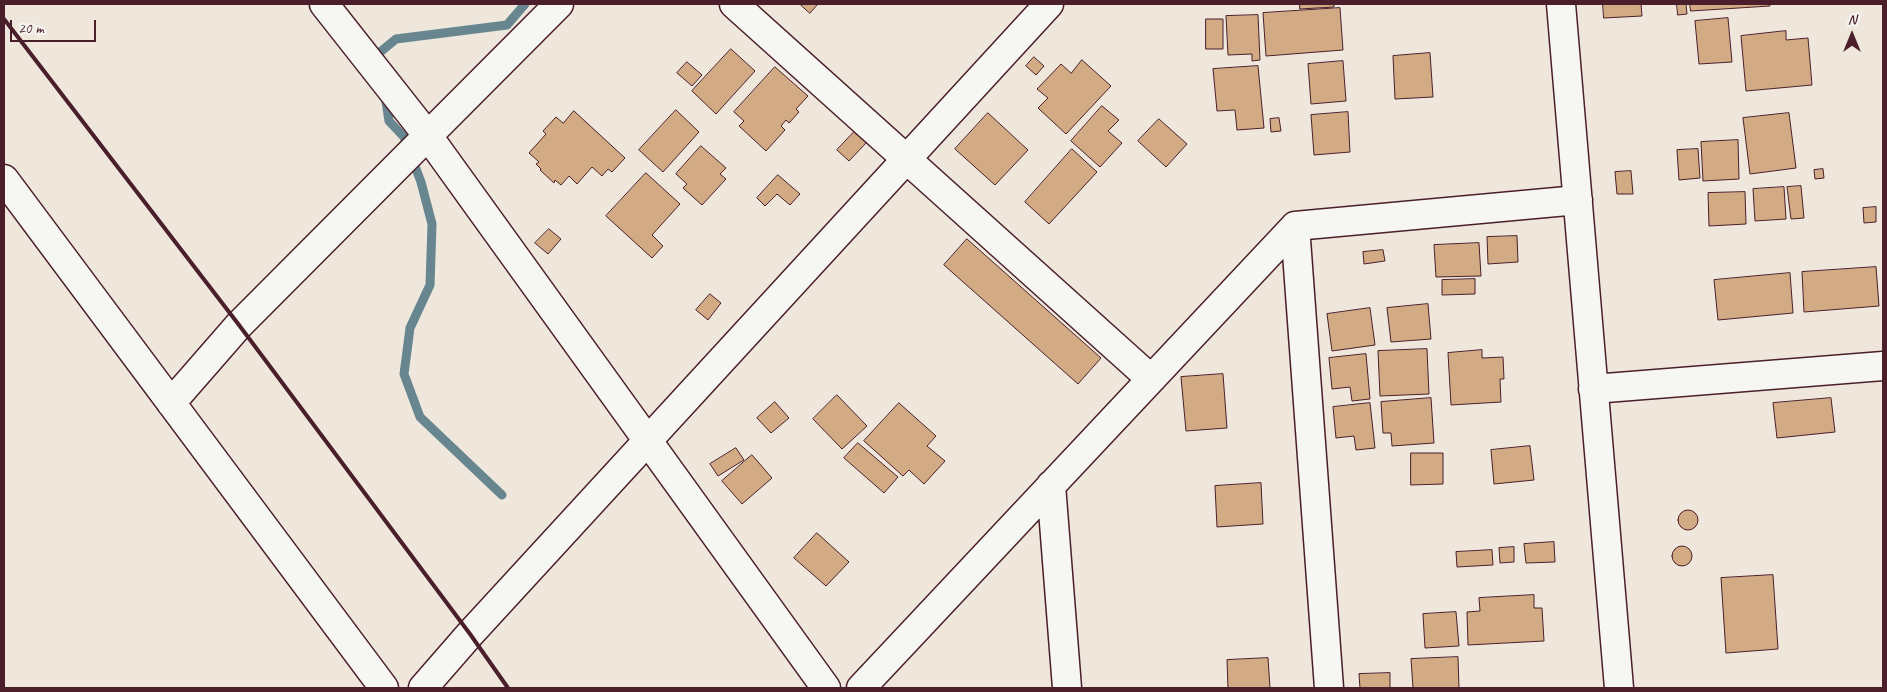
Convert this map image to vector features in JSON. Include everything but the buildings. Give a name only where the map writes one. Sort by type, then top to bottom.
[{"type":"street","points":[[324,4],[428,136],[826,688]]},
{"type":"street","points":[[171,402],[238,325],[559,4]]},
{"type":"street","points":[[734,4],[1151,379]]},
{"type":"street","points":[[423,688],[470,634],[1050,4]]},
{"type":"street","points":[[1561,4],[1618,688]]},
{"type":"street","points":[[4,179],[384,688]]},
{"type":"street","points":[[861,688],[1295,226],[1578,200]]},
{"type":"street","points":[[1295,226],[1329,688]]},
{"type":"street","points":[[1594,389],[1883,366]]},
{"type":"street","points":[[1051,485],[1067,688]]},
{"type":"waterway","points":[[380,62],[379,53],[396,39],[507,25],[525,4]]},
{"type":"waterway","points":[[385,95],[389,121],[404,137],[421,182],[432,224],[430,285],[410,328],[404,374],[420,417],[502,495]]},
{"type":"railway","points":[[4,19],[239,325],[470,634],[508,688]]}]
